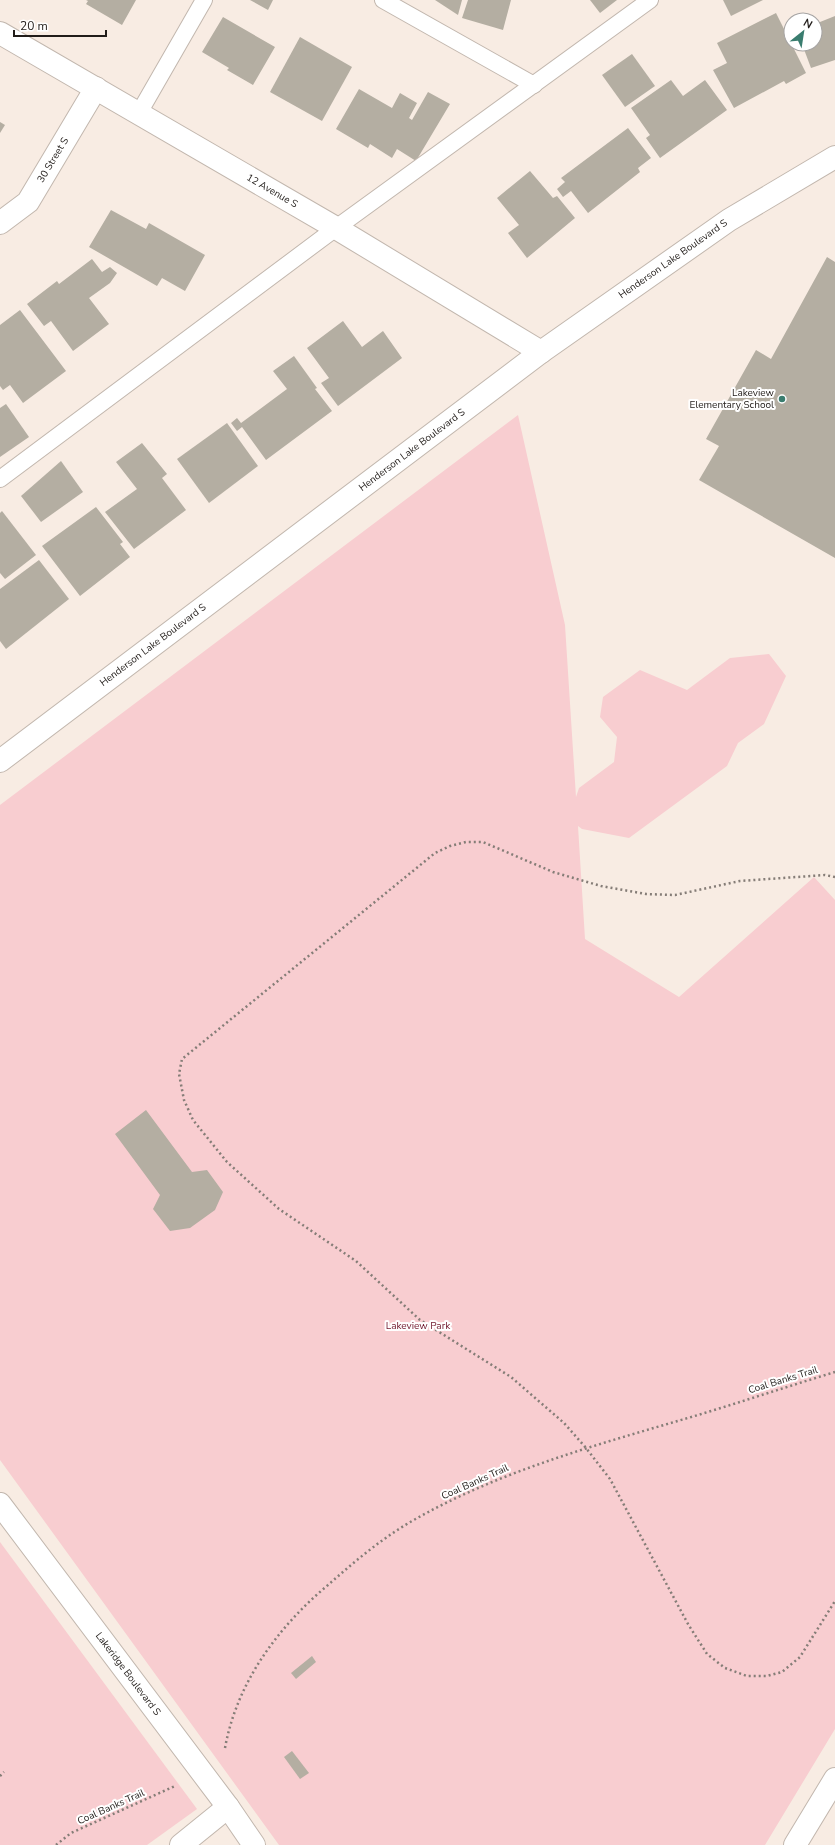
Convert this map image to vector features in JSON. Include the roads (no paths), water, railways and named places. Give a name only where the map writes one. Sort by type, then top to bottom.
[{"type":"street","name":"12 Avenue S","points":[[0,32],[336,228],[541,352]]},
{"type":"street","name":"30 Street S","points":[[0,223],[28,202],[96,88]]},
{"type":"street","name":"Henderson Lake Boulevard S","points":[[0,761],[541,352],[730,220],[835,157]]},
{"type":"street","name":"Lakeridge Boulevard S","points":[[0,1504],[228,1807],[254,1845]]},
{"type":"street","points":[[795,1845],[835,1779]]},
{"type":"street","points":[[181,1845],[228,1807]]},
{"type":"lane","points":[[139,113],[204,0]]},
{"type":"lane","points":[[383,0],[534,85]]},
{"type":"lane","points":[[0,479],[336,228],[650,0]]},
{"type":"place","name":"Lakeview Elementary School","points":[[782,399]]},
{"type":"park label","name":"Lakeview Park","points":[[418,1326]]}]
